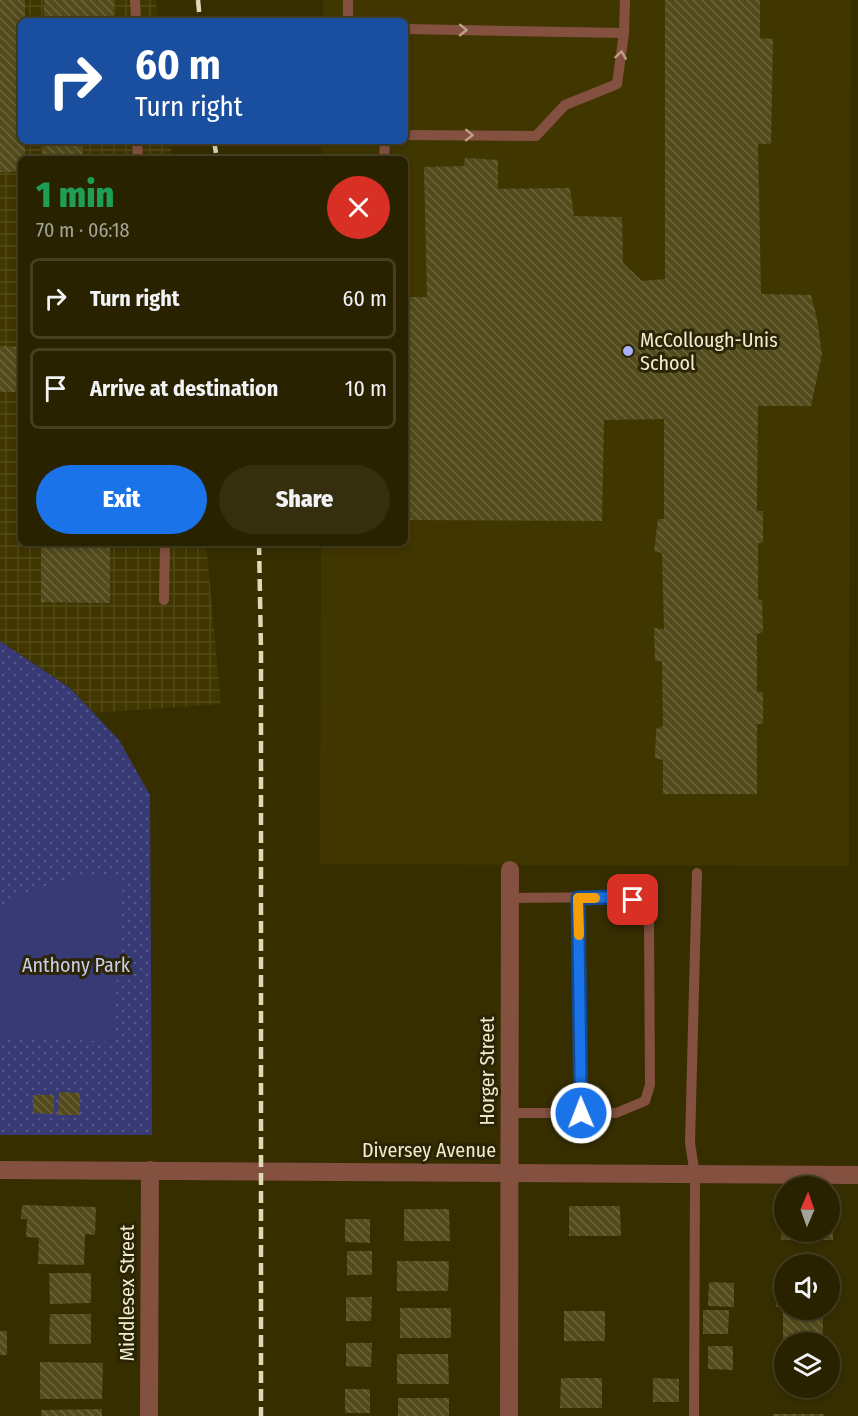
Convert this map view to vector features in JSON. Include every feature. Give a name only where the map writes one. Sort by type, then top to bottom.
[{"type":"street","name":"Horger Street","points":[[509,1416],[510,870]]},
{"type":"street","name":"Diversey Avenue","points":[[0,1170],[858,1175]]},
{"type":"street","name":"Middlesex Street","points":[[149,1416],[150,1170]]},
{"type":"lane","points":[[135,0],[135,18]]},
{"type":"lane","points":[[348,0],[348,18]]},
{"type":"lane","points":[[408,135],[536,136],[565,105],[617,84],[624,33],[625,0]]},
{"type":"lane","points":[[408,29],[624,33]]},
{"type":"lane","points":[[164,600],[165,546]]},
{"type":"lane","points":[[694,1416],[695,1175],[690,1143],[697,873]]},
{"type":"lane","points":[[510,898],[621,897],[633,900],[650,920],[650,1085],[645,1101],[616,1113],[510,1113]]},
{"type":"lane","points":[[578,898],[581,1113]]},
{"type":"shaded area","points":[[0,0],[156,0],[158,18],[18,18],[18,144],[170,144],[172,156],[18,156],[18,546],[206,546],[221,704],[94,713],[70,687],[0,641]]},
{"type":"shaded area","name":"McCollough-Unis School","points":[[323,0],[851,0],[849,866],[320,864],[321,546],[408,546],[408,156],[322,156],[322,144],[408,144],[408,18],[323,18]]},
{"type":"green space","name":"Anthony Park","points":[[0,641],[70,688],[119,740],[150,795],[152,1135],[0,1135]]},
{"type":"green space","points":[[84,876],[123,879],[113,1042],[0,1036],[0,913],[14,899],[50,884]]},
{"type":"building","points":[[0,0],[25,0],[25,18],[18,18],[18,144],[25,144],[25,156],[18,156],[18,172],[0,172]]},
{"type":"building","points":[[44,0],[114,0],[113,18],[44,18]]},
{"type":"building","points":[[665,0],[760,0],[760,38],[773,39],[771,144],[758,144],[761,294],[811,295],[822,354],[811,406],[758,406],[757,511],[763,511],[763,543],[758,543],[758,599],[762,600],[763,632],[757,634],[757,692],[763,692],[763,724],[757,724],[757,794],[663,794],[663,760],[655,758],[656,729],[663,726],[662,661],[655,661],[654,628],[664,629],[662,553],[654,551],[658,519],[664,519],[664,419],[604,420],[602,521],[408,520],[408,297],[427,297],[424,167],[464,166],[465,158],[498,160],[498,189],[570,188],[574,216],[622,217],[623,263],[642,281],[665,279]]},
{"type":"building","points":[[43,144],[83,144],[83,156],[43,156]]},
{"type":"building","points":[[0,346],[18,347],[18,392],[0,392]]},
{"type":"building","points":[[41,546],[110,546],[110,603],[41,602]]},
{"type":"building","points":[[59,1092],[80,1093],[80,1115],[58,1115]]},
{"type":"building","points":[[33,1095],[54,1095],[54,1114],[33,1113]]},
{"type":"building","points":[[22,1205],[96,1207],[95,1235],[85,1234],[84,1265],[38,1264],[39,1238],[26,1237],[27,1219],[21,1219]]},
{"type":"building","points":[[569,1206],[620,1206],[621,1236],[569,1236]]},
{"type":"building","points":[[404,1209],[449,1209],[450,1241],[404,1241]]},
{"type":"building","points":[[345,1219],[370,1219],[370,1243],[345,1242]]},
{"type":"building","points":[[347,1251],[372,1251],[372,1275],[347,1275]]},
{"type":"building","points":[[397,1261],[449,1261],[448,1291],[397,1291]]},
{"type":"building","points":[[49,1273],[91,1273],[91,1303],[50,1304]]},
{"type":"building","points":[[709,1282],[734,1283],[734,1307],[708,1306]]},
{"type":"building","points":[[346,1297],[372,1297],[371,1321],[346,1321]]},
{"type":"building","points":[[400,1308],[451,1308],[451,1338],[400,1338]]},
{"type":"building","points":[[703,1310],[729,1310],[728,1334],[703,1334]]},
{"type":"building","points":[[564,1311],[605,1311],[605,1341],[564,1341]]},
{"type":"building","points":[[50,1314],[91,1314],[91,1344],[49,1344]]},
{"type":"building","points":[[783,1320],[823,1320],[823,1332],[783,1332]]},
{"type":"building","points":[[0,1331],[7,1331],[7,1355],[0,1355]]},
{"type":"building","points":[[346,1343],[372,1343],[371,1367],[346,1366]]},
{"type":"building","points":[[708,1346],[733,1346],[733,1370],[708,1369]]},
{"type":"building","points":[[397,1354],[448,1354],[449,1384],[397,1384]]},
{"type":"building","points":[[40,1362],[103,1363],[102,1399],[40,1399]]},
{"type":"building","points":[[561,1378],[602,1378],[602,1408],[560,1408]]},
{"type":"building","points":[[653,1378],[679,1379],[679,1402],[653,1402]]},
{"type":"building","points":[[345,1389],[370,1389],[370,1413],[345,1413]]},
{"type":"building","points":[[398,1398],[449,1398],[449,1416],[398,1416]]},
{"type":"building","points":[[102,1409],[102,1416],[41,1416],[41,1410]]},
{"type":"building","points":[[773,1414],[824,1414],[824,1416],[773,1416]]},
{"type":"railway","points":[[198,0],[200,18]]},
{"type":"railway","points":[[214,144],[216,156]]},
{"type":"railway","points":[[259,546],[261,1416]]},
{"type":"slow traffic","points":[[579,935],[578,898],[595,898]]},
{"type":"place","name":"McCollough-Unis School","points":[[628,351]]},
{"type":"route","points":[[581,1113],[578,898],[621,897],[633,900]]}]
